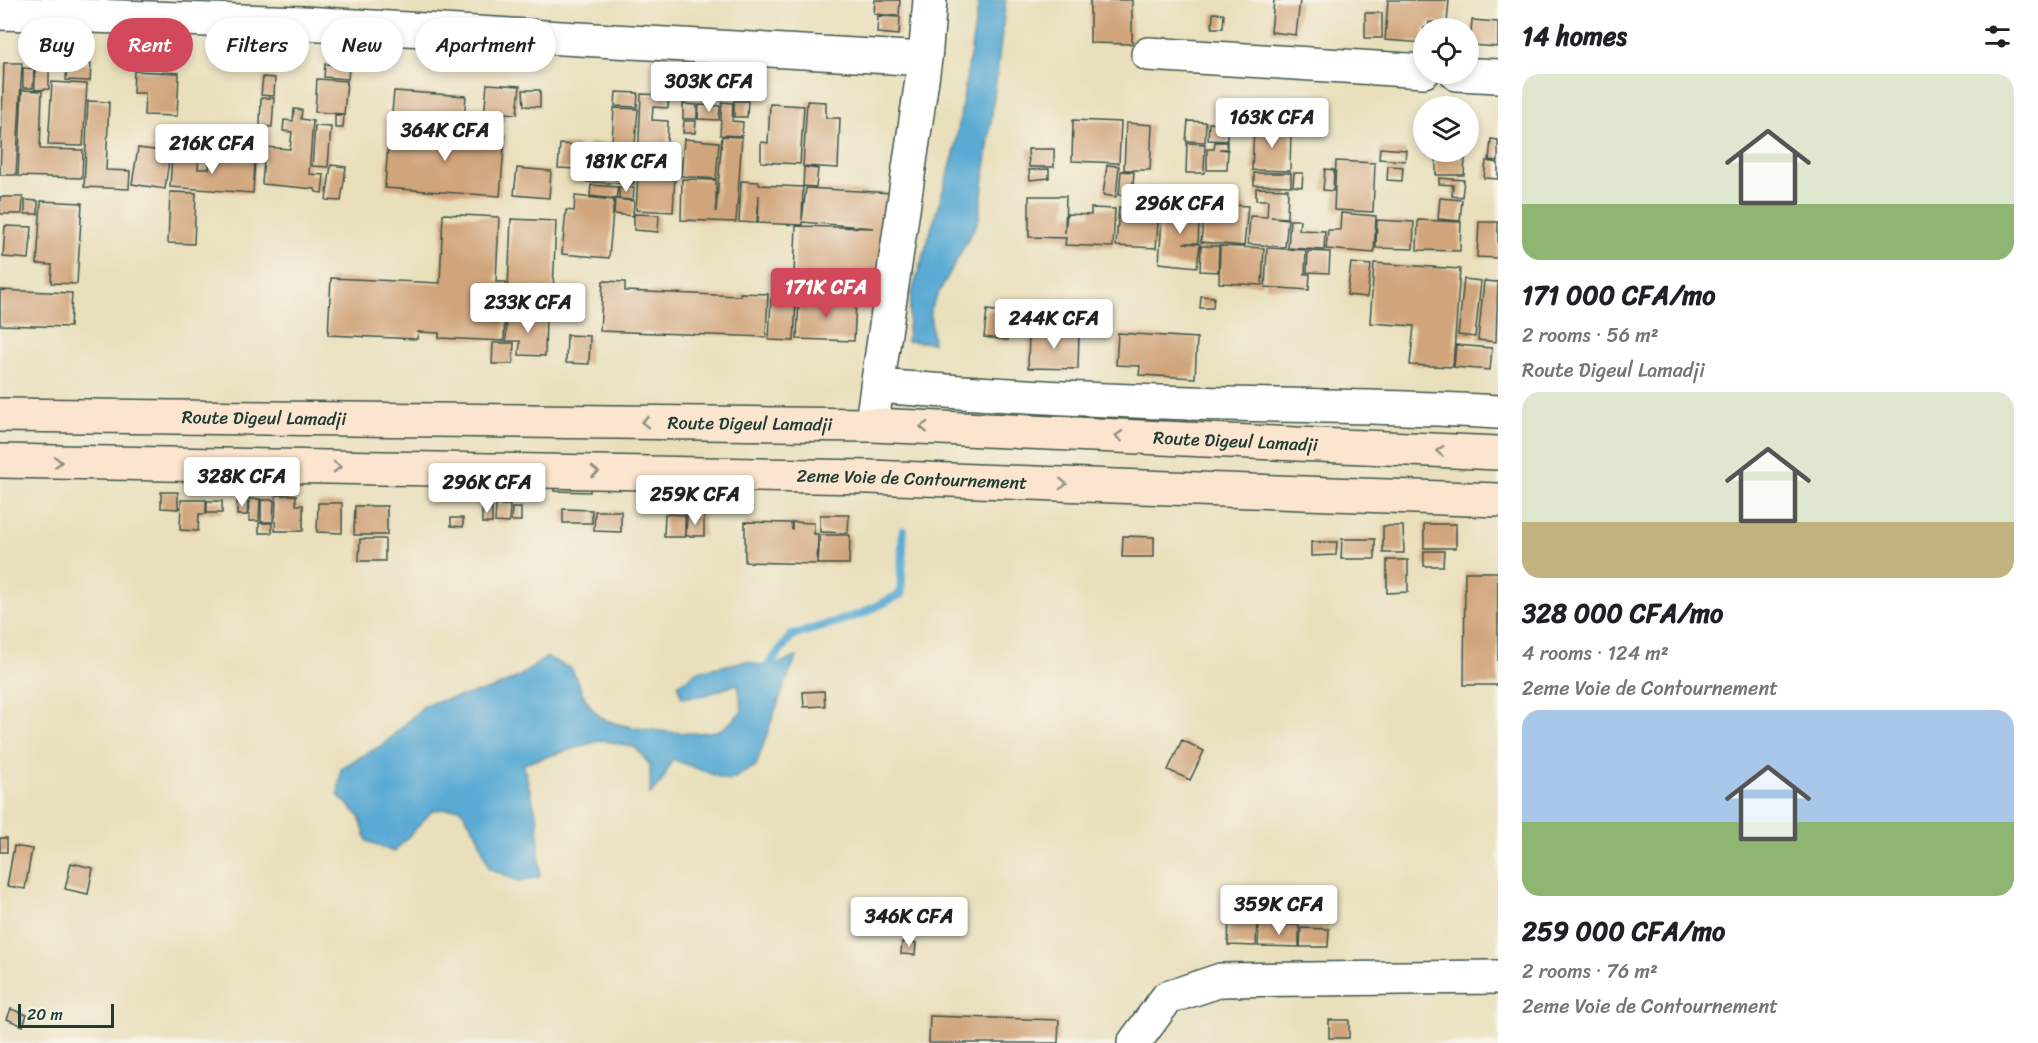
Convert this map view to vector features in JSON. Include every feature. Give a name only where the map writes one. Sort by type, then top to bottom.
[{"type":"main road","name":"Route Digeul Lamadji","points":[[0,415],[872,425],[1498,453]]},
{"type":"main road","name":"2eme Voie de Contournement","points":[[0,461],[869,477],[1498,500]]},
{"type":"street","points":[[872,425],[925,59],[930,0]]},
{"type":"street","points":[[0,13],[304,11],[925,59]]},
{"type":"street","points":[[1148,54],[1413,70]]},
{"type":"street","points":[[1479,75],[1498,76]]},
{"type":"street","points":[[878,386],[999,395],[1177,403],[1410,407],[1498,412]]},
{"type":"street","points":[[1134,1043],[1167,998],[1221,980],[1498,977]]},
{"type":"water","points":[[979,0],[1006,0],[979,219],[930,309],[933,343],[907,341],[911,296],[954,154]]},
{"type":"water","points":[[547,657],[572,669],[588,703],[604,719],[644,729],[698,733],[724,728],[742,711],[738,684],[705,695],[682,698],[678,685],[698,671],[746,661],[767,667],[797,657],[780,697],[756,766],[729,781],[672,759],[663,780],[650,794],[650,765],[636,748],[602,740],[523,764],[538,820],[540,877],[518,881],[489,868],[476,832],[460,808],[433,810],[394,852],[367,841],[359,816],[338,795],[341,768],[384,744],[426,704],[492,689],[518,677]]},
{"type":"building","points":[[875,0],[900,0],[899,16],[874,14]]},
{"type":"building","points":[[1090,0],[1132,0],[1132,44],[1090,43]]},
{"type":"building","points":[[1274,0],[1300,0],[1296,35],[1271,32]]},
{"type":"building","points":[[1388,0],[1449,0],[1447,18],[1413,18],[1413,42],[1385,40]]},
{"type":"building","points":[[1213,13],[1224,14],[1223,28],[1212,28]]},
{"type":"building","points":[[1365,13],[1382,13],[1382,38],[1365,38]]},
{"type":"building","points":[[878,16],[900,17],[899,35],[877,33]]},
{"type":"building","points":[[1479,21],[1498,22],[1498,47],[1479,46]]},
{"type":"building","points":[[4,63],[18,63],[18,72],[22,72],[16,175],[0,175]]},
{"type":"building","points":[[23,72],[34,72],[33,88],[23,88]]},
{"type":"building","points":[[35,72],[49,72],[49,89],[35,90]]},
{"type":"building","points":[[66,72],[91,72],[90,81],[66,80]]},
{"type":"building","points":[[134,72],[179,73],[177,116],[144,115],[145,93],[133,93]]},
{"type":"building","points":[[324,72],[349,72],[348,79],[324,77]]},
{"type":"building","points":[[263,77],[275,78],[274,96],[261,95]]},
{"type":"building","points":[[317,79],[347,81],[344,114],[315,112]]},
{"type":"building","points":[[52,82],[87,84],[83,146],[48,145]]},
{"type":"building","points":[[487,84],[520,86],[517,114],[505,113],[505,119],[484,117]]},
{"type":"building","points":[[22,90],[42,91],[40,149],[83,150],[82,178],[18,176]]},
{"type":"building","points":[[523,90],[540,90],[540,107],[524,106]]},
{"type":"building","points":[[394,91],[466,96],[463,130],[391,124]]},
{"type":"building","points":[[616,92],[638,93],[637,107],[615,106]]},
{"type":"building","points":[[641,94],[669,95],[668,108],[653,107],[652,120],[668,121],[666,162],[638,160]]},
{"type":"building","points":[[261,98],[274,98],[272,127],[260,126]]},
{"type":"building","points":[[88,101],[109,102],[106,170],[130,171],[129,189],[84,187]]},
{"type":"building","points":[[734,101],[748,101],[747,117],[734,117]]},
{"type":"building","points":[[807,101],[826,102],[826,118],[840,118],[838,168],[803,166]]},
{"type":"building","points":[[722,102],[733,103],[732,121],[743,122],[742,136],[720,135]]},
{"type":"building","points":[[683,104],[697,105],[697,119],[683,119]]},
{"type":"building","points":[[770,104],[804,106],[800,164],[761,162],[761,142],[768,143]]},
{"type":"building","points":[[699,105],[720,106],[719,120],[698,119]]},
{"type":"building","points":[[1254,106],[1293,107],[1292,125],[1254,124]]},
{"type":"building","points":[[614,108],[638,109],[635,144],[612,142]]},
{"type":"building","points":[[294,109],[302,110],[301,119],[313,121],[309,174],[324,175],[322,193],[316,192],[315,189],[262,184],[265,147],[290,149],[292,132],[283,131],[284,120],[293,121]]},
{"type":"building","points":[[335,115],[344,115],[343,128],[335,128]]},
{"type":"building","points":[[1073,120],[1121,122],[1119,163],[1072,161]]},
{"type":"building","points":[[684,121],[696,121],[695,133],[683,133]]},
{"type":"building","points":[[1188,121],[1206,122],[1205,142],[1186,141]]},
{"type":"building","points":[[1126,123],[1152,125],[1150,170],[1124,170]]},
{"type":"building","points":[[1209,123],[1227,123],[1227,141],[1208,140]]},
{"type":"building","points":[[315,126],[331,127],[328,167],[312,166]]},
{"type":"building","points":[[1254,127],[1291,128],[1290,171],[1252,170]]},
{"type":"building","points":[[389,128],[505,136],[500,196],[385,188]]},
{"type":"building","points":[[205,130],[230,131],[229,157],[204,156]]},
{"type":"building","points":[[722,136],[742,137],[736,222],[681,220],[682,179],[716,180],[716,212]]},
{"type":"building","points":[[684,139],[719,142],[716,179],[681,176]]},
{"type":"building","points":[[1491,139],[1498,140],[1498,161],[1489,160]]},
{"type":"building","points":[[1215,142],[1227,142],[1227,149],[1219,149],[1228,150],[1227,170],[1207,170],[1207,149],[1214,149]]},
{"type":"building","points":[[589,143],[636,145],[634,184],[587,182]]},
{"type":"building","points":[[1187,143],[1205,144],[1204,173],[1186,173]]},
{"type":"building","points":[[560,144],[578,145],[577,169],[558,168]]},
{"type":"building","points":[[138,148],[170,152],[165,189],[132,184]]},
{"type":"building","points":[[1380,148],[1406,150],[1405,161],[1379,159]]},
{"type":"building","points":[[1028,149],[1054,149],[1054,167],[1029,167]]},
{"type":"building","points":[[172,154],[199,156],[198,169],[209,169],[210,159],[255,162],[253,193],[170,187]]},
{"type":"building","points":[[1336,161],[1375,163],[1373,212],[1334,210]]},
{"type":"building","points":[[1486,161],[1498,163],[1498,179],[1484,178]]},
{"type":"building","points":[[638,162],[650,162],[650,172],[638,172]]},
{"type":"building","points":[[1436,162],[1465,162],[1464,175],[1436,175]]},
{"type":"building","points":[[331,165],[346,167],[341,201],[326,200]]},
{"type":"building","points":[[1107,165],[1119,166],[1116,197],[1103,195]]},
{"type":"building","points":[[1388,166],[1403,167],[1402,181],[1387,180]]},
{"type":"building","points":[[804,167],[818,169],[816,187],[803,186]]},
{"type":"building","points":[[517,168],[551,171],[549,198],[514,195]]},
{"type":"building","points":[[1049,169],[1049,178],[1030,180],[1029,170]]},
{"type":"building","points":[[1325,169],[1334,170],[1333,191],[1323,190]]},
{"type":"building","points":[[1121,171],[1134,172],[1132,196],[1119,195]]},
{"type":"building","points":[[1254,173],[1291,173],[1291,186],[1254,185]]},
{"type":"building","points":[[1294,173],[1303,173],[1302,187],[1293,186]]},
{"type":"building","points":[[638,174],[675,176],[673,212],[636,210]]},
{"type":"building","points":[[1439,178],[1464,180],[1462,197],[1452,196],[1453,185],[1439,184]]},
{"type":"building","points":[[741,181],[759,182],[759,185],[803,187],[802,220],[806,188],[893,193],[887,277],[853,276],[852,285],[834,284],[834,275],[794,274],[796,226],[874,228],[802,222],[802,225],[758,223],[759,195],[757,223],[739,222]]},
{"type":"building","points":[[591,185],[618,187],[616,199],[590,196]]},
{"type":"building","points":[[619,187],[634,188],[633,200],[619,199]]},
{"type":"building","points":[[1256,188],[1288,189],[1287,218],[1271,217],[1288,219],[1285,247],[1248,244],[1250,216],[1267,217],[1268,200],[1256,200]]},
{"type":"building","points":[[170,192],[196,193],[194,244],[168,243]]},
{"type":"building","points":[[575,196],[614,200],[609,258],[562,254],[566,210],[574,211]]},
{"type":"building","points":[[1029,196],[1066,196],[1065,233],[1067,214],[1091,215],[1091,208],[1115,209],[1113,247],[1065,245],[1066,238],[1029,237]]},
{"type":"building","points":[[0,197],[23,197],[22,214],[0,214]]},
{"type":"building","points":[[1440,198],[1462,200],[1460,221],[1438,219]]},
{"type":"building","points":[[615,199],[634,201],[633,216],[614,214]]},
{"type":"building","points":[[25,200],[38,201],[38,214],[25,214]]},
{"type":"building","points":[[41,201],[82,203],[77,284],[51,283],[52,265],[37,264]]},
{"type":"building","points":[[1163,203],[1200,205],[1198,243],[1183,243],[1200,244],[1197,267],[1159,263]]},
{"type":"building","points":[[1205,203],[1248,206],[1244,246],[1201,242]]},
{"type":"building","points":[[1119,207],[1159,210],[1156,248],[1116,246]]},
{"type":"building","points":[[1341,213],[1376,216],[1374,253],[1326,249],[1328,230],[1340,230]]},
{"type":"building","points":[[443,214],[499,217],[496,282],[506,282],[504,341],[439,338],[439,333],[418,332],[417,339],[328,335],[331,278],[440,283]]},
{"type":"building","points":[[634,214],[659,215],[658,232],[634,230]]},
{"type":"building","points":[[511,219],[556,221],[552,315],[507,313]]},
{"type":"building","points":[[1290,220],[1300,220],[1299,230],[1325,231],[1324,250],[1288,248]]},
{"type":"building","points":[[1377,220],[1414,222],[1413,249],[1376,248]]},
{"type":"building","points":[[1418,220],[1461,222],[1460,251],[1417,250]]},
{"type":"building","points":[[1479,222],[1498,222],[1498,258],[1477,257]]},
{"type":"building","points":[[5,226],[32,227],[29,259],[3,257]]},
{"type":"building","points":[[1201,246],[1219,246],[1218,272],[1200,271]]},
{"type":"building","points":[[1220,246],[1264,248],[1262,285],[1219,283]]},
{"type":"building","points":[[1267,248],[1306,250],[1305,274],[1310,274],[1309,290],[1265,287]]},
{"type":"building","points":[[1308,251],[1330,252],[1329,273],[1307,272]]},
{"type":"building","points":[[1351,263],[1371,265],[1367,297],[1347,295]]},
{"type":"building","points":[[1374,263],[1460,269],[1453,367],[1410,365],[1414,326],[1370,323]]},
{"type":"building","points":[[778,276],[797,277],[794,341],[769,340],[771,299],[777,299]]},
{"type":"building","points":[[1464,279],[1481,281],[1475,337],[1458,335]]},
{"type":"building","points":[[603,281],[625,282],[625,291],[740,296],[740,293],[768,294],[766,337],[600,331]]},
{"type":"building","points":[[1484,281],[1498,282],[1496,342],[1478,340]]},
{"type":"building","points":[[0,290],[72,293],[70,327],[0,325]]},
{"type":"building","points":[[1201,296],[1214,297],[1213,308],[1200,308]]},
{"type":"building","points":[[799,298],[856,300],[854,341],[797,339]]},
{"type":"building","points":[[987,310],[1011,313],[1008,340],[984,337]]},
{"type":"building","points":[[507,315],[546,317],[545,356],[519,355],[520,341],[506,341]]},
{"type":"building","points":[[1029,330],[1079,331],[1078,369],[1028,368]]},
{"type":"building","points":[[1118,333],[1197,338],[1195,378],[1139,375],[1140,366],[1116,365]]},
{"type":"building","points":[[567,335],[590,336],[589,364],[566,363]]},
{"type":"building","points":[[493,343],[514,343],[513,364],[492,364]]},
{"type":"building","points":[[1456,345],[1492,348],[1490,370],[1454,367]]},
{"type":"building","points":[[554,474],[591,475],[590,492],[554,491]]},
{"type":"building","points":[[161,492],[178,492],[178,509],[161,508]]},
{"type":"building","points":[[276,495],[296,495],[296,505],[303,505],[303,531],[275,531]]},
{"type":"building","points":[[249,499],[260,499],[259,521],[249,521]]},
{"type":"building","points":[[181,500],[206,500],[206,514],[199,514],[198,531],[180,530]]},
{"type":"building","points":[[261,500],[274,500],[273,522],[261,522]]},
{"type":"building","points":[[207,501],[222,501],[222,513],[207,513]]},
{"type":"building","points":[[237,501],[248,502],[247,515],[237,515]]},
{"type":"building","points":[[318,503],[342,503],[342,533],[317,532]]},
{"type":"building","points":[[482,504],[492,504],[492,523],[482,523]]},
{"type":"building","points":[[496,505],[510,505],[509,523],[495,522]]},
{"type":"building","points":[[355,506],[387,506],[387,535],[354,535]]},
{"type":"building","points":[[512,508],[521,508],[521,521],[511,521]]},
{"type":"building","points":[[563,509],[592,510],[592,523],[563,523]]},
{"type":"building","points":[[595,511],[621,511],[621,532],[594,531]]},
{"type":"building","points":[[665,514],[685,515],[685,537],[664,537]]},
{"type":"building","points":[[687,515],[704,515],[704,536],[686,536]]},
{"type":"building","points":[[820,515],[849,515],[848,533],[820,532]]},
{"type":"building","points":[[451,518],[463,518],[463,527],[451,526]]},
{"type":"building","points":[[745,522],[791,523],[792,530],[792,522],[814,523],[814,534],[818,534],[817,564],[745,562]]},
{"type":"building","points":[[259,523],[272,523],[272,533],[259,533]]},
{"type":"building","points":[[1424,524],[1456,524],[1456,548],[1424,548]]},
{"type":"building","points":[[1383,526],[1403,526],[1404,553],[1383,553]]},
{"type":"building","points":[[820,535],[850,535],[849,564],[818,564]]},
{"type":"building","points":[[1123,536],[1154,537],[1154,557],[1122,557]]},
{"type":"building","points":[[360,539],[385,539],[385,561],[359,561]]},
{"type":"building","points":[[1342,539],[1375,539],[1375,559],[1341,559]]},
{"type":"building","points":[[1311,542],[1337,542],[1336,555],[1311,556]]},
{"type":"building","points":[[1424,551],[1444,551],[1443,566],[1424,566]]},
{"type":"building","points":[[1387,560],[1408,560],[1408,592],[1387,593]]},
{"type":"building","points":[[1465,572],[1498,572],[1498,685],[1464,685]]},
{"type":"building","points":[[824,691],[825,706],[804,707],[803,692]]},
{"type":"building","points":[[1182,740],[1204,751],[1190,780],[1168,770]]},
{"type":"building","points":[[0,838],[7,838],[7,852],[0,852]]},
{"type":"building","points":[[14,846],[32,849],[25,889],[7,886]]},
{"type":"building","points":[[71,863],[93,868],[88,894],[65,889]]},
{"type":"building","points":[[1229,916],[1257,916],[1256,946],[1228,945]]},
{"type":"building","points":[[1259,924],[1299,925],[1299,947],[1258,946]]},
{"type":"building","points":[[1301,928],[1329,929],[1328,947],[1300,947]]},
{"type":"building","points":[[902,942],[916,943],[915,955],[901,954]]},
{"type":"building","points":[[11,1009],[27,1015],[23,1026],[7,1019]]},
{"type":"building","points":[[930,1016],[1059,1020],[1058,1043],[929,1043]]},
{"type":"building","points":[[1329,1020],[1349,1020],[1349,1038],[1329,1038]]},
{"type":"waterway","points":[[767,667],[791,636],[861,614],[901,594],[903,531]]}]
